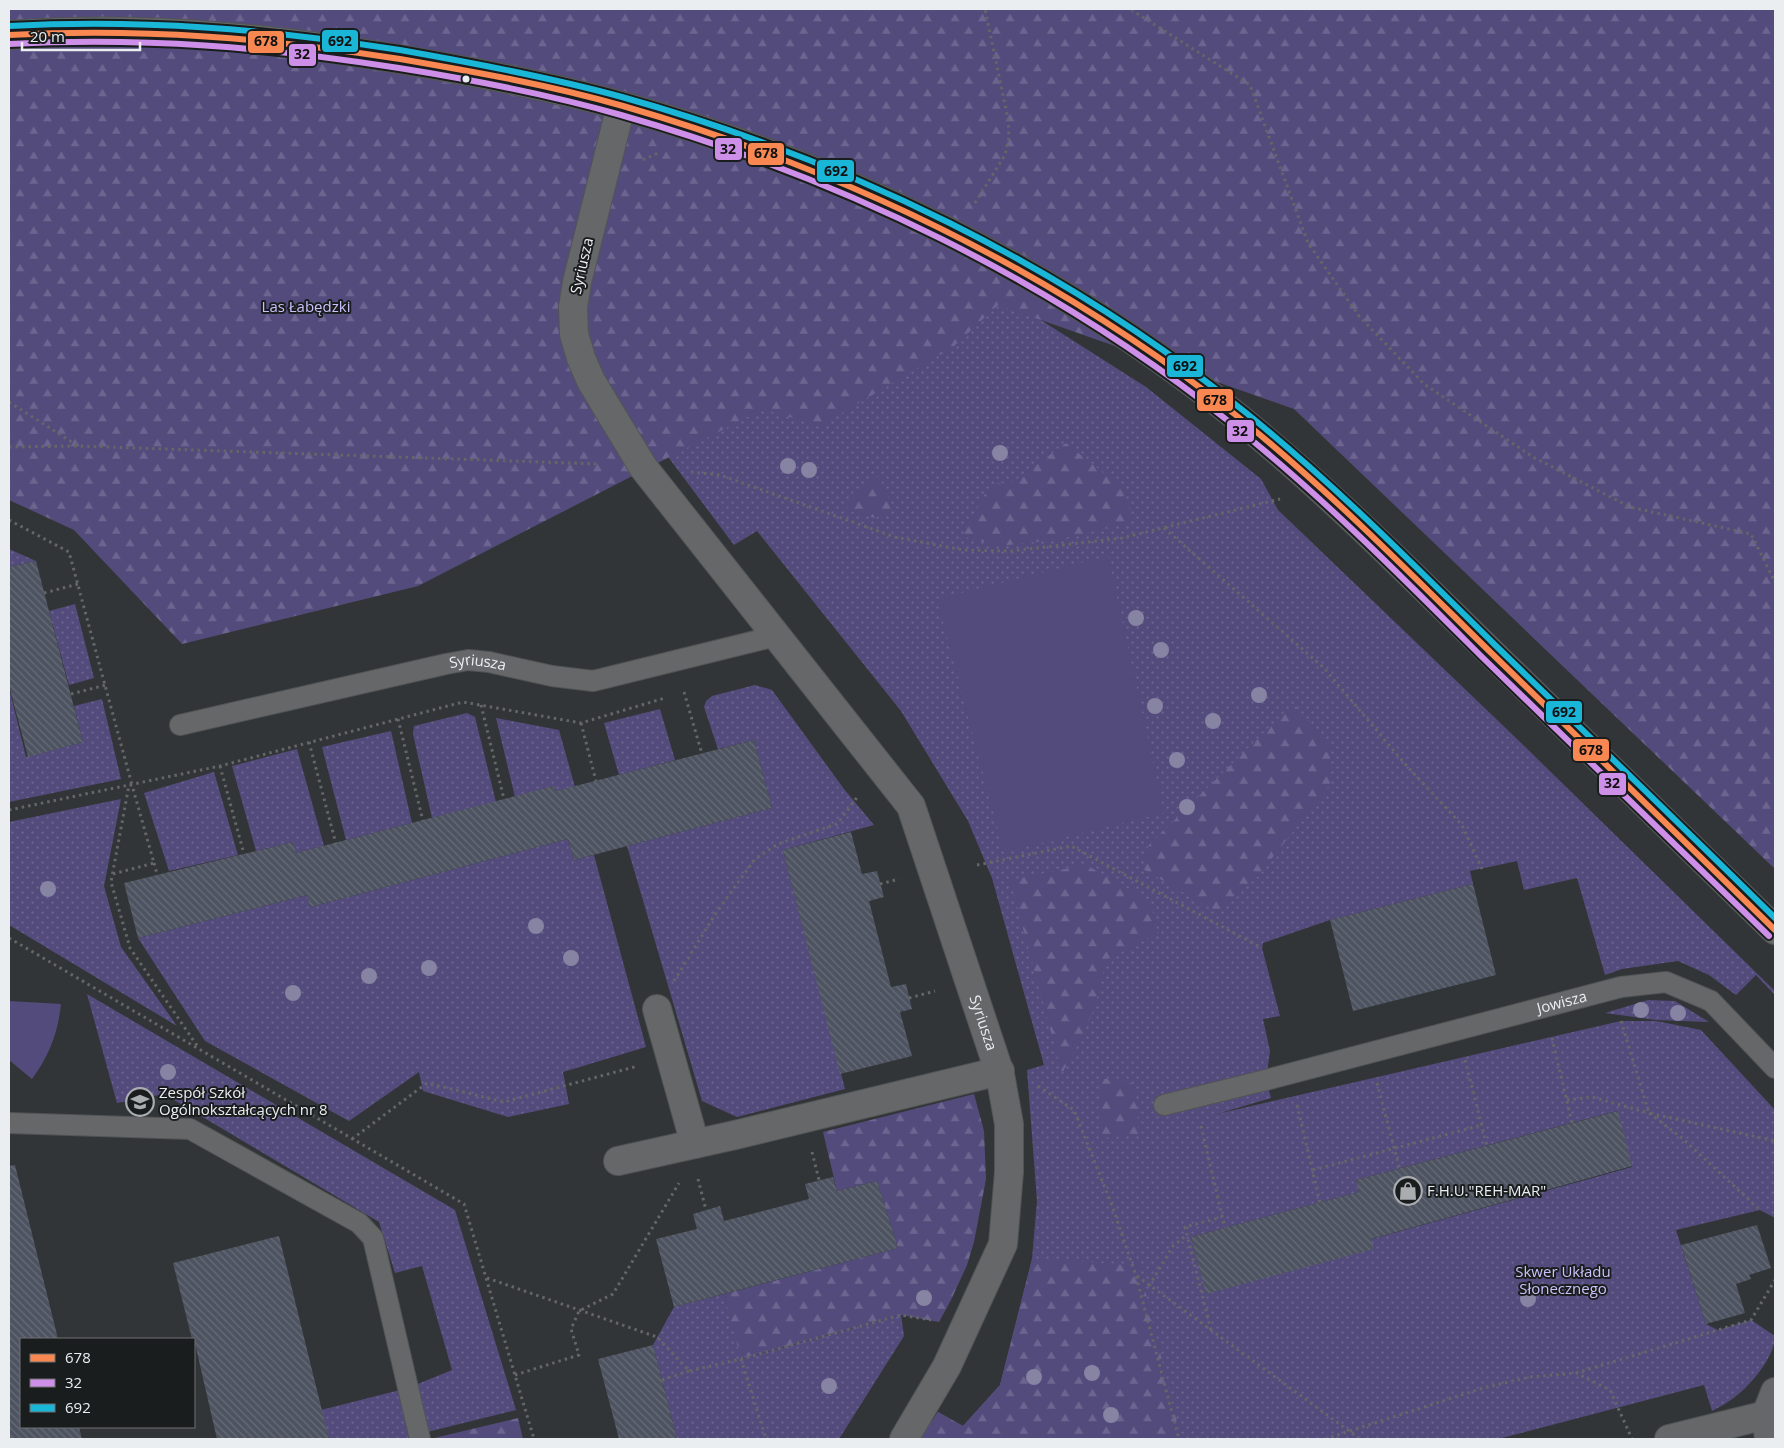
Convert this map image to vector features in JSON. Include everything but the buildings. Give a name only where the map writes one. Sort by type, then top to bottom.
[{"type":"street","points":[[9,35],[92,31],[168,32],[284,42],[374,55],[537,85],[621,106],[761,150],[838,180],[955,234],[1047,286],[1138,343],[1234,414],[1317,484],[1775,930]]},
{"type":"street","name":"Syriusza","points":[[621,106],[577,282],[573,307],[574,334],[590,381],[643,467],[911,806],[1000,1071],[1009,1124],[1009,1172],[1003,1244],[947,1366],[904,1439]]},
{"type":"street","points":[[657,1009],[695,1144]]},
{"type":"street","points":[[618,1161],[1000,1071]]},
{"type":"street","points":[[1669,1439],[1770,1416]]},
{"type":"lane","name":"Syriusza","points":[[180,725],[468,660],[490,662],[552,676],[594,681],[776,636]]},
{"type":"lane","name":"Jowisza","points":[[1164,1105],[1621,987],[1666,982],[1711,1001],[1775,1068]]},
{"type":"lane","points":[[9,1124],[190,1128],[359,1223],[372,1238],[420,1439]]},
{"type":"path","points":[[975,203],[1005,155],[1009,137],[1008,119],[985,9]]},
{"type":"path","points":[[1132,9],[1132,11],[1250,85],[1308,242],[1358,316],[1424,384],[1533,457],[1630,507],[1751,534],[1775,582]]},
{"type":"path","points":[[9,447],[78,446]]},
{"type":"path","points":[[9,520],[69,552],[106,685],[131,785],[158,874]]},
{"type":"path","points":[[1164,528],[1324,668],[1405,764],[1462,825],[1482,868]]},
{"type":"path","points":[[44,593],[78,584]]},
{"type":"path","points":[[71,694],[106,685]]},
{"type":"path","points":[[675,695],[684,692],[702,754]]},
{"type":"path","points":[[9,810],[220,766],[463,702],[581,723],[666,698]]},
{"type":"path","points":[[481,706],[504,799]]},
{"type":"path","points":[[398,719],[423,821]]},
{"type":"path","points":[[581,723],[596,782]]},
{"type":"path","points":[[309,742],[336,844]]},
{"type":"path","points":[[220,766],[244,854]]},
{"type":"path","points":[[131,785],[111,882],[130,948],[199,1049]]},
{"type":"path","points":[[657,1009],[716,913],[755,859],[778,844],[837,824],[863,791]]},
{"type":"path","points":[[978,865],[1071,846],[1262,948]]},
{"type":"path","points":[[113,874],[154,863]]},
{"type":"path","points":[[880,884],[902,878]]},
{"type":"path","points":[[9,938],[464,1204],[534,1439]]},
{"type":"path","points":[[909,998],[944,988]]},
{"type":"path","points":[[1621,1021],[1649,1114],[1682,1138],[1760,1210]]},
{"type":"path","points":[[1551,1032],[1572,1123]]},
{"type":"path","points":[[1463,1052],[1487,1146]]},
{"type":"path","points":[[352,1139],[428,1083],[504,1102],[670,1057]]},
{"type":"path","points":[[1377,1082],[1400,1170]]},
{"type":"path","points":[[1035,1084],[1074,1110],[1113,1208],[1136,1276],[1179,1439]]},
{"type":"path","points":[[1567,1100],[1592,1097],[1649,1114],[1775,1141]]},
{"type":"path","points":[[1296,1101],[1320,1202]]},
{"type":"path","points":[[1199,1118],[1225,1228]]},
{"type":"path","points":[[1313,1170],[1482,1125]]},
{"type":"path","points":[[810,1145],[819,1180]]},
{"type":"path","points":[[697,1172],[706,1210]]},
{"type":"path","points":[[515,1375],[579,1355],[571,1329],[579,1310],[613,1294],[679,1183]]},
{"type":"path","points":[[1212,1332],[1185,1227],[1222,1217]]},
{"type":"path","points":[[1149,1286],[1173,1246],[1188,1235]]},
{"type":"path","points":[[1136,1276],[1360,1439]]},
{"type":"path","points":[[486,1278],[657,1337],[689,1371]]},
{"type":"path","points":[[1325,1439],[1483,1388],[1530,1377],[1576,1373],[1751,1320],[1775,1280]]},
{"type":"path","points":[[662,1380],[689,1371],[741,1359],[901,1315],[939,1322]]},
{"type":"path","points":[[741,1359],[766,1439]]},
{"type":"path","points":[[1576,1373],[1610,1390],[1632,1439]]},
{"type":"green space","name":"Las Łabędzki","points":[[9,9],[1775,9],[1775,869],[1294,409],[998,305],[953,347],[820,426],[763,409],[418,586],[182,644],[74,530],[9,500]]},
{"type":"green space","name":"Skwer Układu Słonecznego","points":[[1000,294],[1146,387],[1261,479],[1278,510],[1517,739],[1775,991],[1775,995],[1756,975],[1736,995],[1709,975],[1678,961],[1622,969],[1605,975],[1577,878],[1524,890],[1517,861],[1470,871],[1473,884],[1330,920],[1263,943],[1262,948],[1280,1016],[1263,1019],[1270,1051],[1266,1080],[1271,1098],[1217,1114],[1621,1021],[1656,1021],[1701,1030],[1775,1110],[1775,1218],[1760,1210],[1676,1230],[1706,1324],[1718,1330],[1751,1320],[1775,1336],[1767,1361],[1755,1378],[1735,1397],[1712,1411],[1704,1385],[1498,1439],[920,1439],[938,1412],[963,1426],[1000,1385],[1032,1259],[1037,1201],[1027,1070],[1044,1065],[992,878],[968,821],[901,711],[757,531],[734,545],[642,422]],"holes":[[[1617,1111],[1632,1167],[1372,1239],[1207,1293],[1191,1237],[1359,1192],[1356,1180]]]},
{"type":"green space","points":[[1066,443],[1120,486],[1132,512],[1125,524],[1055,540],[998,546],[962,536],[985,494],[993,484],[1013,482]]},
{"type":"green space","points":[[879,476],[894,510],[875,518],[846,510],[854,491]]},
{"type":"green space","points":[[9,549],[36,561],[9,567]]},
{"type":"green space","points":[[1108,556],[1164,813],[1004,852],[937,599]]},
{"type":"green space","points":[[75,604],[94,678],[69,685],[49,611]]},
{"type":"green space","points":[[755,685],[772,690],[844,789],[874,825],[783,850],[845,1089],[737,1117],[702,1101],[627,846],[772,808],[754,740],[718,749],[704,707],[706,701],[712,696]]},
{"type":"green space","points":[[9,688],[26,757],[83,742],[74,706],[102,699],[121,779],[9,802]]},
{"type":"green space","points":[[1293,704],[1330,743],[1330,785],[1257,877],[1217,912],[1143,869],[1148,846]]},
{"type":"green space","points":[[660,709],[675,760],[619,775],[604,723]]},
{"type":"green space","points":[[467,713],[475,717],[496,802],[432,818],[413,734],[414,726]]},
{"type":"green space","points":[[496,718],[559,730],[575,787],[556,791],[554,786],[515,797]]},
{"type":"green space","points":[[391,731],[412,823],[346,840],[322,747]]},
{"type":"green space","points":[[297,749],[324,846],[296,853],[293,842],[256,851],[232,766]]},
{"type":"green space","points":[[214,772],[238,855],[169,871],[144,793]]},
{"type":"green space","points":[[121,799],[104,886],[121,947],[177,1026],[9,925],[9,822]]},
{"type":"green space","points":[[568,839],[574,860],[594,855],[646,1047],[563,1072],[569,1104],[508,1117],[423,1091],[419,1072],[349,1121],[205,1041],[138,938],[307,895],[310,907]]},
{"type":"green space","points":[[1086,865],[1150,901],[1158,933],[1106,960],[1095,1007],[1079,1043],[1062,1073],[1010,880]]},
{"type":"green space","points":[[87,994],[455,1210],[516,1410],[419,1434],[420,1439],[329,1439],[321,1410],[408,1388],[452,1370],[422,1266],[395,1273],[379,1222],[164,1094],[117,1103]]},
{"type":"green space","points":[[1648,1000],[1675,1001],[1709,1022],[1656,1020],[1605,1013]]},
{"type":"green space","points":[[9,1001],[61,1004],[58,1025],[52,1044],[32,1079],[9,1060]]},
{"type":"green space","points":[[1101,1078],[1135,1084],[1139,1135],[1099,1138]]},
{"type":"green space","points":[[974,1094],[984,1131],[986,1179],[974,1242],[967,1265],[939,1322],[901,1315],[741,1359],[724,1294],[898,1248],[877,1181],[837,1191],[823,1132]]},
{"type":"green space","points":[[1032,1259],[1139,1265],[1181,1439],[920,1439],[938,1412],[963,1426],[1000,1385]]},
{"type":"green space","points":[[724,1294],[742,1359],[901,1315],[904,1336],[839,1439],[677,1439],[653,1345],[674,1307]]},
{"type":"green space","points":[[518,1418],[523,1439],[430,1439]]},
{"type":"transit line","name":"692","points":[[9,26],[59,24],[157,25],[253,31],[400,50],[511,71],[622,97],[706,123],[789,152],[870,186],[950,223],[1027,264],[1103,310],[1175,359],[1278,439],[1403,554],[1775,918]]},
{"type":"transit line","name":"678","points":[[9,35],[59,33],[157,34],[253,40],[400,59],[540,85],[623,106],[706,132],[787,161],[867,194],[945,231],[1021,272],[1096,316],[1167,364],[1269,442],[1391,554],[1775,930]]},
{"type":"transit line","name":"32","points":[[9,44],[59,42],[157,43],[253,49],[399,68],[511,88],[594,107],[703,140],[864,202],[942,239],[1018,280],[1092,324],[1163,372],[1265,451],[1360,537],[1769,936]]},
{"type":"place","name":"Zespół Szkół Ogólnokształcących nr 8","points":[[140,1102]]},
{"type":"place","name":"F.H.U.\"REH-MAR\"","points":[[1408,1191]]}]
